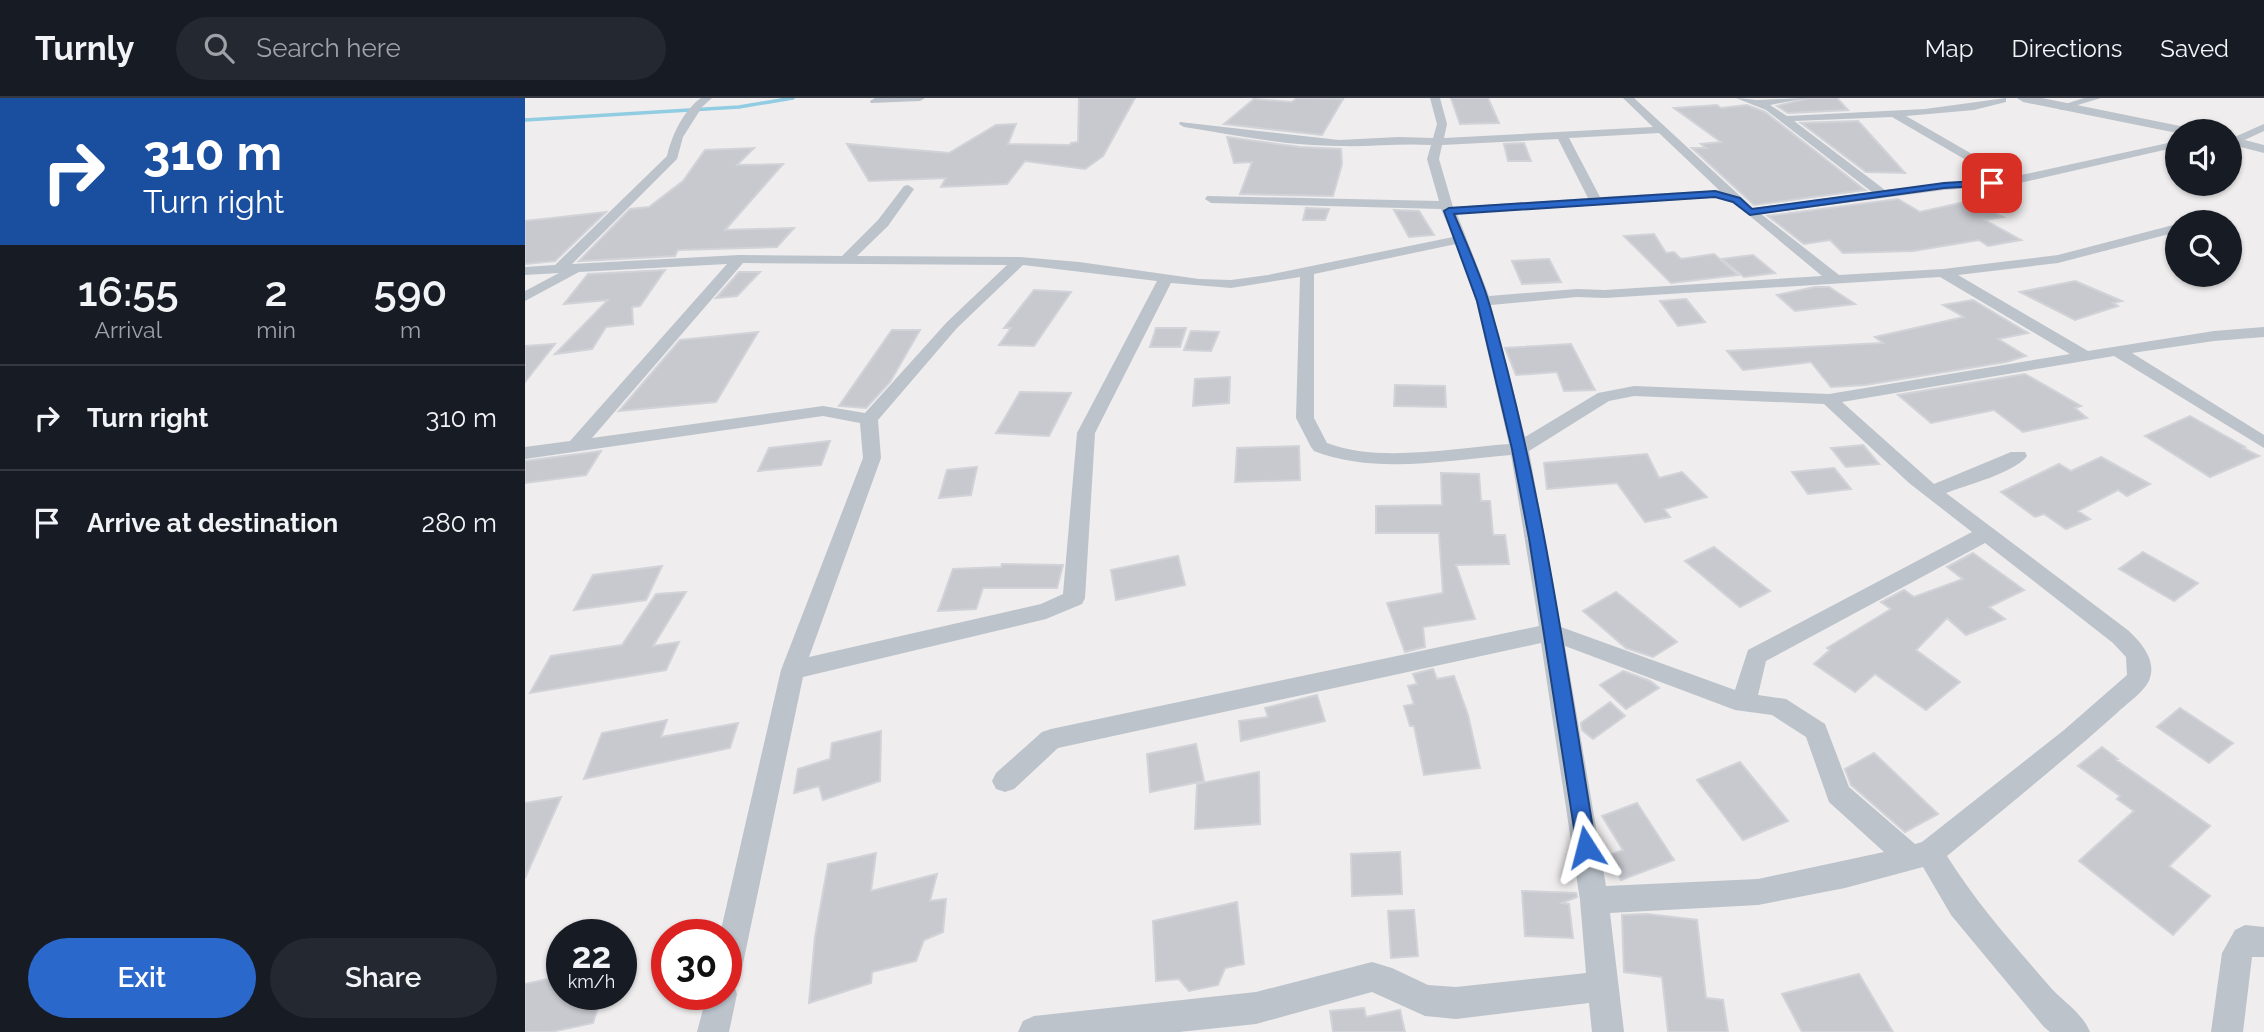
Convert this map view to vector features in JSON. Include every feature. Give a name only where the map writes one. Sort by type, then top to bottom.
[{"type":"street","points":[[559,269],[673,157],[677,138],[698,105],[707,98]]},
{"type":"street","points":[[875,101],[920,98]]},
{"type":"street","points":[[1435,98],[1443,124],[1433,159],[1447,208],[1483,301],[1519,449],[1552,632],[1594,900],[1608,1032]]},
{"type":"street","points":[[1628,98],[1727,196],[1837,281]]},
{"type":"street","points":[[1741,98],[1758,103],[1783,119],[1882,194]]},
{"type":"street","points":[[1758,103],[1801,98]]},
{"type":"street","points":[[2023,98],[2165,127]]},
{"type":"street","points":[[2061,107],[2096,98]]},
{"type":"street","points":[[1783,119],[1984,107],[2002,100]]},
{"type":"street","points":[[1895,114],[2011,181]]},
{"type":"street","points":[[1184,124],[1305,141],[1438,142],[1661,130]]},
{"type":"street","points":[[2242,137],[2264,127]]},
{"type":"street","points":[[1561,134],[1596,201]]},
{"type":"street","points":[[2242,144],[2264,149]]},
{"type":"street","points":[[1750,212],[1882,194],[2011,181],[2165,147]]},
{"type":"street","points":[[847,258],[883,223],[908,189]]},
{"type":"street","points":[[1211,199],[1447,208],[1727,196]]},
{"type":"street","points":[[1483,301],[1577,293],[1605,294],[1943,273],[2058,259],[2165,231]]},
{"type":"street","points":[[525,271],[739,259],[1020,261],[1231,284],[1461,239]]},
{"type":"street","points":[[578,443],[739,259]]},
{"type":"street","points":[[738,919],[793,670],[872,458],[869,419],[952,326],[1020,261]]},
{"type":"street","points":[[525,297],[580,268]]},
{"type":"street","points":[[1307,271],[1305,418],[1320,447],[1343,456],[1401,458],[1519,449],[1604,397],[1634,391],[1829,399],[2214,336],[2264,332]]},
{"type":"street","points":[[1943,273],[2085,356]]},
{"type":"street","points":[[793,670],[1046,611],[1074,598],[1086,433],[1166,278]]},
{"type":"street","points":[[2117,351],[2264,443]]},
{"type":"street","points":[[1594,900],[1758,892],[1846,876],[1920,856],[2073,737],[2138,679],[2141,666],[2138,654],[2121,637],[1933,491],[1829,399]]},
{"type":"street","points":[[525,453],[578,443],[823,411],[869,419]]},
{"type":"street","points":[[1933,491],[2018,456]]},
{"type":"street","points":[[1744,703],[1756,656],[1987,533]]},
{"type":"street","points":[[1005,781],[1051,739],[1552,632],[1744,703],[1777,706],[1816,731],[1838,793],[1920,856],[2055,1016],[2074,1032]]},
{"type":"street","points":[[2227,1032],[2237,953],[2245,940],[2264,942]]},
{"type":"street","points":[[1034,1032],[1256,1008],[1372,977],[1392,983],[1425,1000],[1456,1003],[1603,986]]},
{"type":"street","points":[[713,1032],[718,1010]]},
{"type":"building","points":[[1079,98],[1135,98],[1103,156],[1085,169],[1025,161],[1007,184],[941,187],[946,178],[869,181],[847,144],[949,153],[996,125],[1016,124],[1008,144],[1070,145],[1078,142]]},
{"type":"building","points":[[1297,98],[1343,99],[1322,135],[1224,124],[1254,99],[1292,102]]},
{"type":"building","points":[[1451,98],[1488,98],[1499,123],[1460,124]]},
{"type":"building","points":[[1808,98],[1837,98],[1848,110],[1788,113],[1777,106]]},
{"type":"building","points":[[1717,105],[1721,108],[1747,105],[1765,112],[1865,190],[1754,205],[1692,148],[1706,148],[1701,144],[1721,142],[1674,108]]},
{"type":"building","points":[[1858,121],[1905,173],[1866,172],[1801,123]]},
{"type":"building","points":[[1227,137],[1300,147],[1341,149],[1342,164],[1333,196],[1240,194],[1252,162],[1234,163]]},
{"type":"building","points":[[1524,143],[1531,161],[1508,161],[1504,144]]},
{"type":"building","points":[[754,148],[737,165],[783,164],[725,230],[794,228],[777,247],[678,250],[675,256],[579,261],[630,209],[649,207],[683,181],[705,150]]},
{"type":"building","points":[[1898,199],[1920,212],[1969,201],[2003,217],[1985,220],[2021,240],[1988,246],[1979,240],[1913,251],[1843,253],[1830,240],[1804,244],[1768,216]]},
{"type":"building","points":[[1306,208],[1329,209],[1325,220],[1303,220]]},
{"type":"building","points":[[1394,210],[1419,211],[1434,235],[1409,237]]},
{"type":"building","points":[[606,212],[555,261],[525,264],[525,221]]},
{"type":"building","points":[[1654,234],[1666,253],[1674,252],[1681,259],[1714,254],[1738,275],[1671,283],[1624,236]]},
{"type":"building","points":[[1753,255],[1775,273],[1744,277],[1722,259]]},
{"type":"building","points":[[1549,259],[1561,282],[1522,284],[1512,261]]},
{"type":"building","points":[[665,270],[640,306],[632,307],[633,324],[606,327],[592,349],[555,354],[608,300],[564,304],[588,274]]},
{"type":"building","points":[[739,272],[760,272],[737,296],[716,298]]},
{"type":"building","points":[[2075,281],[2122,301],[2113,303],[2118,306],[2075,320],[2020,292]]},
{"type":"building","points":[[1815,287],[1829,287],[1855,304],[1795,311],[1777,295]]},
{"type":"building","points":[[1034,290],[1071,292],[1034,346],[999,345],[1011,328],[1004,328]]},
{"type":"building","points":[[1686,299],[1705,322],[1678,326],[1660,301]]},
{"type":"building","points":[[1973,300],[2028,333],[1998,339],[2026,356],[2006,362],[1865,385],[1831,387],[1811,362],[1743,370],[1727,351],[1883,343],[1875,337],[1964,317],[1943,305]]},
{"type":"building","points":[[1156,328],[1186,328],[1180,347],[1150,347]]},
{"type":"building","points":[[892,330],[920,330],[890,382],[866,408],[839,406]]},
{"type":"building","points":[[1191,331],[1219,332],[1211,351],[1184,350]]},
{"type":"building","points":[[758,332],[716,402],[619,411],[680,340]]},
{"type":"building","points":[[555,344],[525,382],[525,346]]},
{"type":"building","points":[[1571,344],[1595,390],[1564,391],[1557,372],[1516,375],[1505,348]]},
{"type":"building","points":[[2025,374],[2081,406],[2075,408],[2087,418],[2023,432],[1994,410],[1931,423],[1898,395]]},
{"type":"building","points":[[1230,377],[1229,403],[1193,406],[1195,379]]},
{"type":"building","points":[[1395,385],[1445,386],[1446,407],[1394,406]]},
{"type":"building","points":[[1020,392],[1071,393],[1049,436],[996,433]]},
{"type":"building","points":[[2190,416],[2259,456],[2210,477],[2145,436]]},
{"type":"building","points":[[830,441],[821,465],[758,471],[769,448]]},
{"type":"building","points":[[1863,445],[1879,464],[1846,467],[1831,448]]},
{"type":"building","points":[[1299,446],[1300,480],[1235,482],[1237,448]]},
{"type":"building","points":[[601,451],[586,475],[525,483],[525,461]]},
{"type":"building","points":[[1647,454],[1659,478],[1682,472],[1707,497],[1664,509],[1670,517],[1645,522],[1617,483],[1547,489],[1544,463]]},
{"type":"building","points":[[2101,457],[2150,484],[2127,496],[2118,490],[2078,511],[2090,519],[2066,529],[2044,514],[2035,517],[2001,492],[2059,464],[2071,471]]},
{"type":"building","points":[[977,467],[971,495],[939,498],[947,470]]},
{"type":"building","points":[[1834,468],[1851,489],[1808,494],[1792,472]]},
{"type":"building","points":[[1441,473],[1479,474],[1481,501],[1490,501],[1493,535],[1505,535],[1509,564],[1456,565],[1475,619],[1423,627],[1425,647],[1405,652],[1387,603],[1443,593],[1439,533],[1376,533],[1376,506],[1442,505]]},
{"type":"building","points":[[1714,547],[1770,591],[1740,607],[1685,561]]},
{"type":"building","points":[[2143,552],[2198,583],[2174,601],[2119,569]]},
{"type":"building","points":[[1973,553],[2024,590],[1989,607],[2005,619],[1966,635],[1947,618],[1916,650],[1960,682],[1926,710],[1875,674],[1855,692],[1814,664],[1830,650],[1827,648],[1891,609],[1881,602],[1904,590],[1914,597],[1963,579],[1947,567]]},
{"type":"building","points":[[1178,556],[1185,585],[1116,600],[1111,570]]},
{"type":"building","points":[[1002,564],[1063,565],[1057,588],[983,588],[976,609],[938,611],[953,569],[1001,567]]},
{"type":"building","points":[[662,566],[646,600],[574,610],[593,575]]},
{"type":"building","points":[[686,592],[653,646],[679,642],[666,670],[530,693],[551,656],[622,645],[656,594]]},
{"type":"building","points":[[1616,592],[1677,642],[1653,657],[1626,648],[1583,611]]},
{"type":"building","points":[[1433,669],[1437,679],[1454,676],[1468,715],[1480,768],[1424,775],[1414,726],[1410,726],[1404,706],[1414,704],[1408,686],[1417,684],[1413,674]]},
{"type":"building","points":[[1623,671],[1650,681],[1659,688],[1626,709],[1600,685]]},
{"type":"building","points":[[1317,695],[1325,721],[1241,741],[1239,721],[1268,717],[1265,708]]},
{"type":"building","points":[[1610,702],[1625,716],[1593,739],[1582,730],[1581,723]]},
{"type":"building","points":[[2180,708],[2233,743],[2209,763],[2157,727]]},
{"type":"building","points":[[667,720],[661,737],[738,723],[730,748],[584,779],[602,733]]},
{"type":"building","points":[[881,731],[880,781],[823,800],[819,786],[794,793],[798,769],[830,759],[832,743]]},
{"type":"building","points":[[1196,744],[1204,781],[1150,792],[1147,754]]},
{"type":"building","points":[[2102,747],[2118,759],[2116,760],[2210,826],[2169,866],[2210,896],[2173,935],[2079,861],[2134,811],[2117,799],[2120,796],[2078,766]]},
{"type":"building","points":[[1874,753],[1938,814],[1905,832],[1851,785],[1845,769]]},
{"type":"building","points":[[1740,762],[1788,821],[1743,840],[1697,780]]},
{"type":"building","points":[[1259,772],[1260,824],[1195,829],[1197,784]]},
{"type":"building","points":[[561,797],[525,878],[525,803]]},
{"type":"building","points":[[1637,803],[1674,860],[1621,880],[1607,856],[1623,850],[1602,816]]},
{"type":"building","points":[[1400,852],[1402,894],[1352,896],[1351,854]]},
{"type":"building","points":[[876,853],[871,891],[937,874],[930,901],[946,899],[943,932],[924,940],[916,961],[872,972],[871,983],[809,1003],[815,937],[828,864]]},
{"type":"building","points":[[1522,891],[1576,893],[1577,897],[1562,903],[1569,904],[1573,938],[1525,936]]},
{"type":"building","points":[[1237,902],[1244,964],[1225,968],[1218,985],[1189,991],[1179,979],[1156,981],[1153,921]]},
{"type":"building","points":[[1414,910],[1418,956],[1391,958],[1388,911]]},
{"type":"building","points":[[1647,914],[1697,920],[1706,998],[1723,1000],[1728,1032],[1668,1032],[1662,977],[1624,972],[1622,915]]},
{"type":"building","points":[[1859,974],[1893,1032],[1802,1032],[1782,994]]},
{"type":"building","points":[[546,979],[546,1010],[597,1010],[593,1023],[551,1032],[525,1032],[525,984]]},
{"type":"building","points":[[1364,1008],[1366,1017],[1400,1010],[1405,1032],[1333,1032],[1330,1011]]},
{"type":"waterway","points":[[525,120],[739,107],[793,98]]},
{"type":"route","points":[[1586,847],[1537,538],[1519,449],[1483,301],[1449,211],[1715,194],[1737,200],[1750,212],[1944,186],[1992,183]]}]
